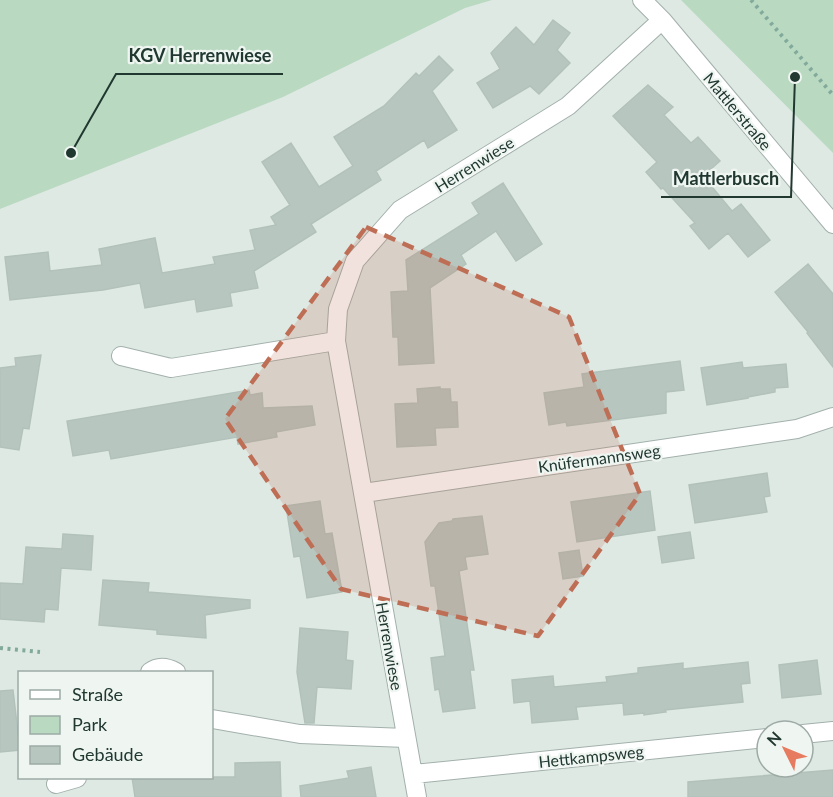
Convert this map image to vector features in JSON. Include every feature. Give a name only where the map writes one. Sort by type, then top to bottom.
[{"type":"street","name":"Mattlerstraße","points":[[642,0],[662,20],[833,224]]},
{"type":"street","name":"Herrenwiese","points":[[417,797],[336,341],[338,309],[355,261],[400,210],[568,106],[662,20]]},
{"type":"street","points":[[121,356],[171,368],[336,341]]},
{"type":"street","name":"Knüfermannsweg","points":[[364,493],[797,429],[833,417]]},
{"type":"street","points":[[152,671],[168,668],[174,671]]},
{"type":"street","points":[[213,719],[300,734],[406,738]]},
{"type":"street","points":[[815,733],[833,731]]},
{"type":"street","name":"Hettkampsweg","points":[[414,774],[755,739]]},
{"type":"street","points":[[56,784],[71,779]]},
{"type":"path","points":[[751,0],[833,95]]},
{"type":"path","points":[[0,648],[40,652]]},
{"type":"highlighted area","points":[[366,227],[569,317],[640,494],[538,636],[341,589],[225,419]]},
{"type":"green space","points":[[0,0],[492,0],[465,8],[283,97],[0,209]]},
{"type":"green space","points":[[681,0],[833,0],[833,153]]},
{"type":"building","points":[[553,20],[570,33],[557,50],[570,63],[539,94],[530,86],[493,108],[477,83],[500,69],[491,53],[516,27],[534,45]]},
{"type":"building","points":[[439,56],[453,70],[432,91],[457,130],[428,148],[424,140],[376,171],[381,180],[311,224],[316,232],[254,271],[258,288],[230,293],[232,306],[197,312],[195,299],[145,308],[140,283],[103,290],[10,300],[5,257],[48,252],[50,271],[102,265],[99,249],[155,238],[162,273],[215,264],[213,257],[255,250],[250,230],[276,225],[271,217],[290,205],[262,162],[291,143],[319,187],[353,166],[334,137],[384,106],[416,73],[419,76]]},
{"type":"building","points":[[648,85],[673,107],[664,115],[691,143],[698,137],[720,161],[703,176],[732,211],[741,204],[770,240],[748,257],[728,233],[709,249],[690,226],[695,223],[646,172],[657,162],[613,116]]},
{"type":"building","points":[[503,183],[542,244],[516,261],[496,231],[461,255],[466,264],[430,288],[434,363],[399,365],[398,337],[393,337],[391,292],[408,291],[406,260],[479,214],[472,203]]},
{"type":"building","points":[[808,264],[833,294],[833,367],[775,292]]},
{"type":"building","points":[[41,355],[29,429],[23,428],[19,450],[0,447],[0,368],[16,366],[15,358]]},
{"type":"building","points":[[680,361],[684,390],[666,392],[666,413],[567,426],[566,422],[549,425],[544,393],[584,387],[582,374]]},
{"type":"building","points":[[742,362],[743,368],[786,364],[788,387],[775,388],[775,392],[748,398],[707,405],[701,368]]},
{"type":"building","points":[[440,387],[440,389],[450,389],[451,402],[457,402],[458,427],[435,428],[436,445],[397,447],[395,404],[418,403],[417,389]]},
{"type":"building","points":[[249,390],[250,395],[262,393],[263,408],[312,406],[315,425],[276,432],[277,437],[238,444],[237,437],[111,459],[109,450],[73,456],[67,421]]},
{"type":"building","points":[[767,473],[770,496],[764,497],[767,512],[695,523],[689,485]]},
{"type":"building","points":[[650,491],[655,530],[577,542],[571,502]]},
{"type":"building","points":[[320,501],[325,534],[332,533],[342,592],[307,598],[300,556],[294,557],[286,506]]},
{"type":"building","points":[[482,516],[488,554],[465,557],[467,569],[459,571],[474,670],[470,670],[475,708],[443,712],[439,689],[435,690],[431,658],[445,656],[435,586],[431,586],[425,542],[439,523]]},
{"type":"building","points":[[690,532],[694,558],[662,563],[658,537]]},
{"type":"building","points":[[63,534],[93,536],[91,570],[61,568],[58,610],[45,609],[44,622],[0,619],[0,583],[23,584],[26,547],[62,549]]},
{"type":"building","points":[[579,550],[583,576],[563,579],[559,553]]},
{"type":"building","points":[[103,580],[149,583],[148,592],[250,600],[250,608],[205,615],[206,638],[157,634],[157,630],[99,625]]},
{"type":"building","points":[[300,628],[348,632],[346,660],[353,661],[351,689],[317,687],[314,723],[305,723],[297,672]]},
{"type":"building","points":[[817,660],[821,694],[782,698],[779,665]]},
{"type":"building","points":[[748,662],[750,683],[741,684],[743,702],[665,710],[666,712],[644,715],[644,713],[624,715],[623,703],[576,707],[578,719],[532,723],[530,701],[514,703],[512,680],[553,676],[554,687],[607,682],[606,677],[638,673],[638,668],[683,663],[683,669]]},
{"type":"building","points":[[13,690],[18,750],[0,752],[0,691]]},
{"type":"building","points":[[280,762],[281,797],[135,797],[132,779],[235,777],[235,763]]},
{"type":"building","points":[[371,767],[376,797],[301,797],[300,786],[349,778],[347,771]]},
{"type":"building","points":[[833,770],[833,797],[688,797],[688,782],[755,776],[755,779],[815,779],[815,771]]},
{"type":"place","name":"Mattlerbusch","points":[[795,77]]},
{"type":"place","name":"KGV Herrenwiese","points":[[71,153]]}]
